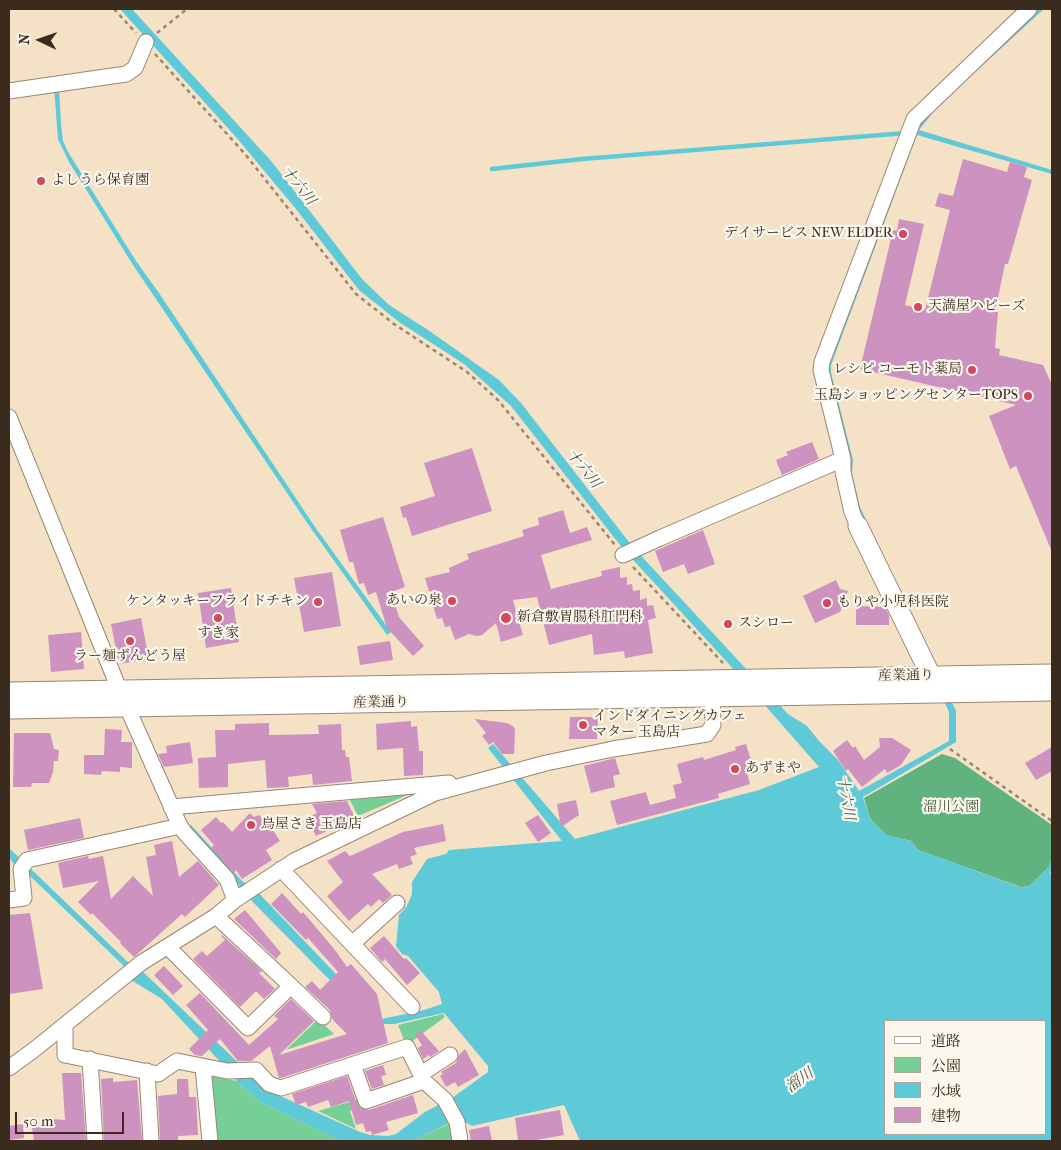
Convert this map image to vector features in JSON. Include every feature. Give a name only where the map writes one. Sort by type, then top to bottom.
[{"type":"street","points":[[930,676],[852,512],[842,459],[821,370],[822,362],[914,119],[1029,9]]},
{"type":"street","points":[[9,91],[126,74],[135,68],[146,42]]},
{"type":"street","points":[[9,417],[119,689],[180,826],[185,834],[227,879],[235,900]]},
{"type":"street","points":[[630,552],[842,459]]},
{"type":"street","name":"産業通り","points":[[9,709],[712,689],[736,679],[760,678],[1052,674]]},
{"type":"street","name":"産業通り","points":[[9,692],[119,689],[712,689],[754,697],[776,697],[1052,691]]},
{"type":"street","points":[[9,1068],[141,963],[216,916],[235,900],[294,861],[435,794],[473,782],[546,763],[613,749],[706,734],[713,725],[712,689]]},
{"type":"street","points":[[171,806],[415,785],[473,782]]},
{"type":"street","points":[[9,900],[24,898],[24,865],[180,826]]},
{"type":"street","points":[[281,869],[412,1006]]},
{"type":"street","points":[[352,944],[382,926],[397,902]]},
{"type":"street","points":[[216,916],[323,1017]]},
{"type":"street","points":[[168,947],[248,1028],[291,986]]},
{"type":"street","points":[[65,1025],[65,1054],[158,1074],[177,1061],[227,1071],[256,1070],[269,1084],[281,1088],[407,1047],[423,1078],[445,1100],[457,1122],[460,1141]]},
{"type":"street","points":[[353,1065],[366,1101],[423,1078],[450,1056]]},
{"type":"street","points":[[90,1059],[95,1141]]},
{"type":"street","points":[[203,1067],[210,1141]]},
{"type":"street","points":[[147,1072],[151,1141]]},
{"type":"path","points":[[114,9],[146,42],[245,154],[356,294],[394,324],[468,372],[498,400],[630,552],[736,679]]},
{"type":"path","points":[[160,31],[187,9]]},
{"type":"path","points":[[950,749],[1052,821]]},
{"type":"green space","name":"溜川公園","points":[[942,754],[955,758],[1052,825],[1052,858],[1049,867],[1029,886],[1021,887],[918,850],[911,841],[886,835],[870,818],[864,798]]},
{"type":"green space","points":[[419,790],[358,816],[349,798]]},
{"type":"green space","points":[[443,1014],[445,1017],[411,1042],[405,1042],[398,1025]]},
{"type":"green space","points":[[318,1019],[334,1034],[286,1050]]},
{"type":"green space","points":[[210,1076],[236,1081],[262,1103],[342,1141],[215,1141]]},
{"type":"green space","points":[[359,1099],[362,1107],[350,1111],[356,1129],[318,1111]]},
{"type":"green space","points":[[451,1123],[451,1138],[453,1141],[412,1141]]},
{"type":"water","points":[[120,9],[132,9],[272,162],[362,279],[389,305],[499,380],[521,403],[632,546],[788,714],[807,726],[838,760],[859,791],[949,741],[949,712],[855,508],[825,366],[918,122],[1035,9],[1044,9],[939,105],[919,130],[1052,170],[1052,174],[917,135],[831,365],[831,373],[853,460],[852,473],[860,507],[956,711],[956,742],[863,797],[870,818],[886,835],[911,841],[918,850],[1020,887],[1029,886],[1049,867],[1052,858],[1050,873],[1052,875],[1052,1141],[580,1141],[564,1105],[472,1126],[465,1122],[462,1117],[412,1141],[342,1141],[262,1103],[236,1081],[162,999],[128,978],[128,970],[28,874],[13,863],[9,857],[9,848],[133,967],[140,969],[267,1090],[360,1132],[370,1135],[388,1136],[396,1134],[425,1112],[452,1098],[488,1072],[488,1066],[444,1013],[394,1024],[376,1024],[369,1020],[247,896],[239,885],[189,833],[188,827],[191,825],[243,882],[252,886],[376,1016],[382,1019],[442,1004],[439,992],[408,956],[402,954],[396,946],[399,915],[407,906],[412,894],[412,882],[427,859],[446,854],[449,850],[562,841],[488,748],[493,744],[575,839],[759,790],[819,767],[727,662],[624,550],[511,406],[464,364],[399,322],[359,290],[296,209],[236,137]]},
{"type":"water","points":[[54,87],[59,87],[63,141],[68,152],[136,261],[315,527],[391,632],[387,635],[310,527],[133,265],[69,162],[58,139]]},
{"type":"building","name":"玉島ショッピングセンターTOPS","points":[[963,159],[1007,172],[1010,162],[1027,167],[1024,177],[1032,180],[1008,264],[1005,264],[995,312],[998,312],[995,348],[1000,349],[999,355],[1043,365],[1052,385],[1052,552],[1016,466],[1010,469],[989,416],[1016,405],[860,369],[893,230],[897,231],[899,219],[924,224],[905,305],[925,310],[950,210],[935,206],[939,193],[953,196]]},
{"type":"building","points":[[812,442],[819,459],[782,475],[776,460],[788,455],[786,452]]},
{"type":"building","points":[[472,448],[492,511],[412,536],[406,517],[403,518],[400,507],[435,496],[424,463]]},
{"type":"building","points":[[563,510],[570,533],[587,527],[592,540],[541,555],[551,589],[602,576],[601,571],[620,567],[620,578],[627,577],[627,585],[632,584],[633,591],[640,590],[640,600],[647,598],[647,606],[653,605],[656,618],[648,620],[653,653],[625,658],[624,651],[594,655],[592,634],[549,645],[537,597],[513,600],[523,635],[501,642],[496,623],[482,635],[469,634],[455,640],[450,626],[445,627],[442,618],[437,619],[425,578],[450,572],[449,568],[469,559],[467,554],[524,536],[522,530],[539,525],[538,518]]},
{"type":"building","points":[[383,517],[405,587],[391,592],[399,617],[424,646],[413,656],[387,628],[376,592],[368,595],[364,583],[359,584],[353,562],[349,562],[340,530]]},
{"type":"building","points":[[703,530],[715,564],[688,574],[684,564],[663,572],[655,551]]},
{"type":"building","name":"ケンタッキーフライドチキン","points":[[332,572],[341,626],[304,632],[294,578]]},
{"type":"building","name":"もりや小児科医院","points":[[836,580],[840,589],[848,591],[840,612],[815,623],[803,596]]},
{"type":"building","name":"すき家","points":[[231,588],[239,642],[206,648],[198,593]]},
{"type":"building","points":[[856,606],[885,607],[889,615],[889,625],[856,625]]},
{"type":"building","name":"ラー麺ずんどう屋","points":[[141,618],[149,659],[119,664],[111,624]]},
{"type":"building","points":[[81,632],[84,669],[51,672],[48,635]]},
{"type":"building","points":[[390,641],[393,660],[360,665],[357,646]]},
{"type":"building","points":[[570,717],[598,717],[597,739],[569,739]]},
{"type":"building","points":[[475,719],[507,723],[514,727],[514,754],[502,754],[493,742],[489,745],[482,736],[486,733]]},
{"type":"building","points":[[411,721],[411,727],[417,726],[419,751],[423,751],[423,775],[404,776],[403,748],[377,750],[376,724]]},
{"type":"building","points":[[269,723],[269,735],[319,734],[318,725],[341,724],[342,750],[345,750],[346,757],[349,757],[352,781],[313,785],[312,774],[288,777],[289,787],[267,788],[265,760],[228,764],[228,787],[199,788],[198,758],[216,757],[215,730],[235,730],[235,724]]},
{"type":"building","points":[[105,729],[122,730],[121,742],[132,742],[132,768],[120,767],[120,772],[102,771],[101,775],[84,774],[84,755],[104,755]]},
{"type":"building","points":[[14,733],[50,733],[54,749],[59,750],[58,761],[54,761],[49,783],[32,783],[31,787],[13,787]]},
{"type":"building","points":[[879,738],[892,738],[911,750],[901,765],[887,773],[885,769],[862,787],[848,769],[846,771],[833,751],[847,740],[853,748],[855,746],[864,760],[880,747]]},
{"type":"building","points":[[190,742],[193,763],[164,767],[158,754],[167,753],[166,746]]},
{"type":"building","points":[[746,744],[753,767],[746,769],[750,784],[718,794],[719,798],[617,825],[610,801],[646,792],[650,805],[676,798],[673,785],[682,783],[677,764],[703,757],[704,760],[736,750],[735,747]]},
{"type":"building","points":[[1052,747],[1052,771],[1036,780],[1025,763]]},
{"type":"building","points":[[615,758],[620,774],[613,776],[615,787],[591,793],[584,766]]},
{"type":"building","points":[[576,800],[579,815],[561,827],[557,804]]},
{"type":"building","points":[[347,801],[355,818],[316,836],[307,818],[317,813],[312,804]]},
{"type":"building","points":[[250,813],[254,817],[259,815],[280,841],[266,850],[272,860],[242,879],[236,870],[234,873],[211,848],[214,845],[201,830],[216,817],[232,832]]},
{"type":"building","points":[[538,815],[551,833],[538,842],[525,823]]},
{"type":"building","points":[[80,818],[84,838],[28,850],[24,830]]},
{"type":"building","points":[[443,824],[446,841],[414,848],[417,854],[410,857],[413,864],[399,869],[397,864],[372,874],[392,895],[383,903],[379,899],[371,907],[368,904],[349,921],[327,896],[343,882],[327,861],[345,851],[350,856],[403,832]]},
{"type":"building","points":[[172,841],[179,877],[198,861],[219,885],[185,917],[182,914],[134,957],[92,913],[91,915],[78,902],[99,881],[63,888],[58,863],[88,856],[89,859],[103,856],[111,899],[133,876],[153,896],[146,857],[156,855],[154,845]]},
{"type":"building","points":[[282,893],[301,914],[303,912],[347,967],[351,964],[377,994],[388,1043],[279,1078],[270,1046],[251,1061],[238,1061],[220,1039],[202,1056],[195,1055],[189,1049],[208,1030],[186,1005],[200,993],[249,1045],[278,1019],[274,1016],[291,999],[314,1021],[279,1055],[347,1034],[332,1019],[330,1010],[305,987],[312,981],[320,990],[338,972],[308,938],[306,940],[271,904]]},
{"type":"building","points":[[245,910],[281,953],[276,959],[234,919]]},
{"type":"building","points":[[30,913],[43,989],[9,994],[9,915]]},
{"type":"building","points":[[222,935],[262,971],[259,973],[275,989],[264,999],[256,991],[240,1007],[193,959],[202,951],[207,956],[225,940]]},
{"type":"building","points":[[384,936],[404,959],[406,958],[420,973],[407,985],[385,959],[382,962],[370,948]]},
{"type":"building","points":[[164,966],[183,986],[173,995],[154,975]]},
{"type":"building","points":[[420,1030],[439,1051],[423,1059],[418,1048],[422,1045],[415,1035]]},
{"type":"building","points":[[465,1049],[479,1075],[458,1087],[455,1082],[446,1087],[440,1076],[443,1074],[441,1072],[456,1063],[459,1055]]},
{"type":"building","points":[[383,1065],[386,1075],[381,1076],[384,1085],[372,1089],[365,1071]]},
{"type":"building","points":[[62,1073],[81,1073],[86,1141],[34,1141],[32,1128],[50,1126],[50,1119],[65,1120]]},
{"type":"building","points":[[347,1076],[360,1108],[369,1110],[413,1095],[418,1113],[386,1122],[389,1130],[372,1135],[371,1131],[366,1132],[363,1123],[356,1125],[349,1101],[331,1107],[328,1100],[308,1107],[306,1102],[296,1105],[292,1094]]},
{"type":"building","points":[[113,1078],[113,1082],[137,1080],[142,1141],[104,1141],[101,1079]]},
{"type":"building","points":[[177,1079],[188,1079],[189,1097],[196,1097],[198,1135],[178,1136],[178,1141],[160,1141],[158,1096],[177,1094]]},
{"type":"building","points":[[560,1110],[564,1135],[536,1141],[518,1141],[515,1118]]},
{"type":"building","points":[[23,1124],[24,1138],[9,1140],[9,1126]]},
{"type":"building","points":[[489,1126],[492,1141],[471,1141],[469,1130]]},
{"type":"waterway","points":[[492,169],[582,159],[906,133]]},
{"type":"place","name":"よしうら保育園","points":[[41,181]]},
{"type":"place","name":"デイサービス NEW ELDER","points":[[903,234]]},
{"type":"place","name":"天満屋ハピーズ","points":[[918,307]]},
{"type":"place","name":"レシピ コーモト薬局","points":[[972,370]]},
{"type":"place","name":"玉島ショッピングセンターTOPS","points":[[1028,396]]},
{"type":"place","name":"あいの泉","points":[[452,601]]},
{"type":"place","name":"ケンタッキーフライドチキン","points":[[318,602]]},
{"type":"place","name":"もりや小児科医院","points":[[827,603]]},
{"type":"place","name":"すき家","points":[[218,618]]},
{"type":"place","name":"新倉敷胃腸科肛門科","points":[[506,618]]},
{"type":"place","name":"スシロー","points":[[728,624]]},
{"type":"place","name":"ラー麺ずんどう屋","points":[[130,641]]},
{"type":"place","name":"インドダイニングカフェ マター 玉島店","points":[[583,725]]},
{"type":"place","name":"あずまや","points":[[735,769]]},
{"type":"place","name":"鳥屋さき 玉島店","points":[[251,825]]},
{"type":"water label","name":"十六川","points":[[298,186]]},
{"type":"water label","name":"十六川","points":[[583,469]]},
{"type":"water label","name":"十六川","points":[[845,798]]},
{"type":"water label","name":"溜川","points":[[800,1081]]}]
